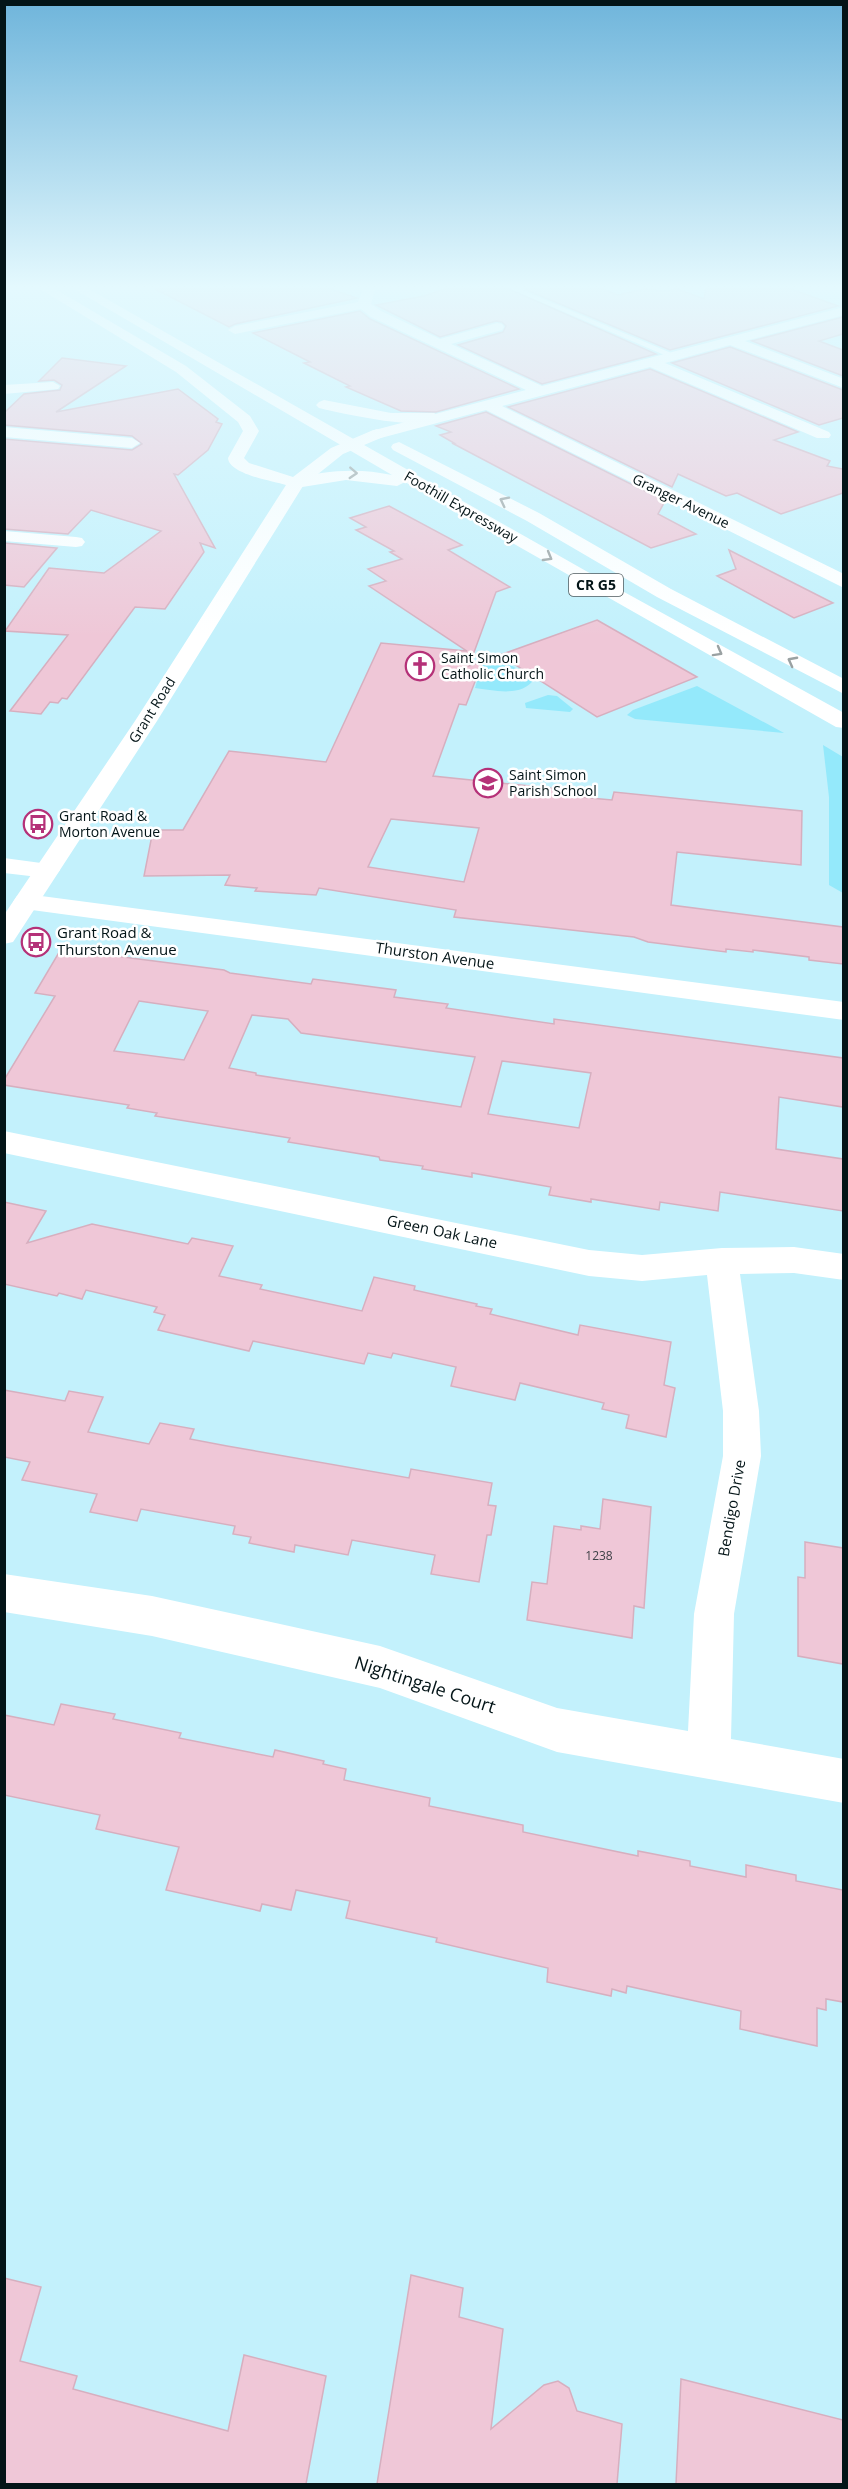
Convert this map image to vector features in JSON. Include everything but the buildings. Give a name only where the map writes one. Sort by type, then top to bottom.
[{"type":"main road","points":[[227,405],[244,419],[251,431],[236,458],[243,467],[296,483],[346,473],[381,477],[428,488]]},
{"type":"main road","name":"Foothill Expressway","points":[[283,405],[599,586],[843,722]]},
{"type":"main road","name":"Foothill Expressway","points":[[325,405],[533,517],[664,593],[843,688]]},
{"type":"main road","name":"Foothill Expressway","points":[[333,405],[391,418],[434,418]]},
{"type":"main road","points":[[434,418],[482,405]]},
{"type":"main road","name":"Granger Avenue","points":[[488,405],[843,582]]},
{"type":"main road","points":[[753,405],[823,435]]},
{"type":"main road","name":"Grant Road","points":[[4,936],[128,748],[296,483],[315,466],[351,445],[377,434],[434,418]]},
{"type":"main road","points":[[315,466],[320,426]]},
{"type":"main road","points":[[4,432],[132,443]]},
{"type":"main road","points":[[4,536],[76,542]]},
{"type":"main road","points":[[4,865],[46,870]]},
{"type":"main road","name":"Thurston Avenue","points":[[26,902],[843,1011]]},
{"type":"main road","name":"Green Oak Lane","points":[[4,1142],[589,1263],[642,1268],[722,1261],[794,1260],[843,1268]]},
{"type":"main road","name":"Bendigo Drive","points":[[709,1756],[714,1614],[742,1456],[741,1411],[722,1261]]},
{"type":"main road","name":"Nightingale Court","points":[[4,1593],[152,1616],[380,1667],[557,1730],[843,1781]]},
{"type":"shaded area","points":[[499,658],[534,679],[529,685],[515,691],[475,688],[482,664]]},
{"type":"shaded area","points":[[697,686],[784,733],[635,719],[627,715],[633,710]]},
{"type":"shaded area","points":[[548,695],[557,696],[573,709],[570,712],[526,708],[525,703]]},
{"type":"shaded area","points":[[823,745],[843,757],[843,893],[829,885],[829,797]]},
{"type":"place","name":"Saint Simon Catholic Church","points":[[420,666]]},
{"type":"place","name":"Saint Simon Parish School","points":[[488,783]]},
{"type":"place","name":"Grant Road & Morton Avenue","points":[[38,824]]},
{"type":"place","name":"Grant Road & Thurston Avenue","points":[[36,942]]}]
